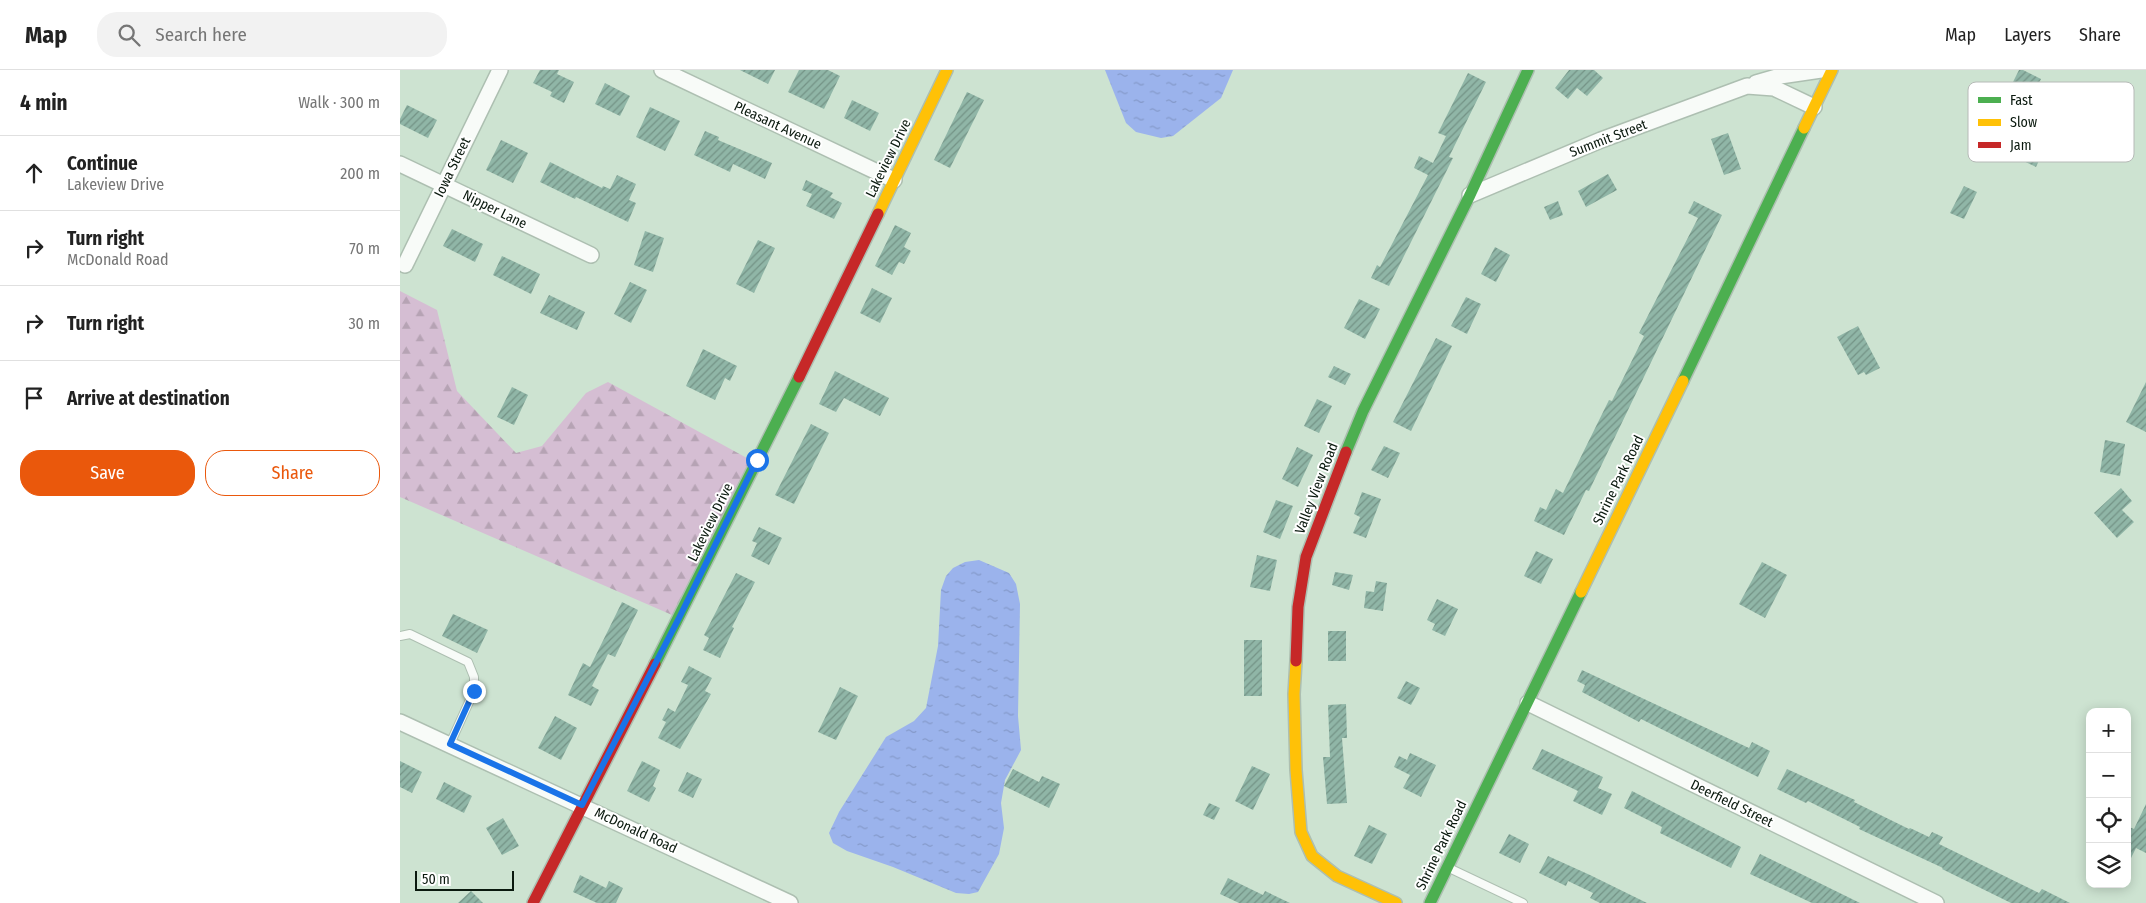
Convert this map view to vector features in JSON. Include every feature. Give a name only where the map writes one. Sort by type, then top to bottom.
[{"type":"street","name":"Iowa Street","points":[[405,265],[500,70]]},
{"type":"street","name":"Pleasant Avenue","points":[[662,70],[894,180]]},
{"type":"street","name":"Lakeview Drive","points":[[533,903],[687,601],[947,70]]},
{"type":"street","name":"Valley View Road","points":[[1396,903],[1338,876],[1312,856],[1302,832],[1296,770],[1294,694],[1298,607],[1306,557],[1329,493],[1359,420],[1470,195],[1528,70]]},
{"type":"street","name":"Summit Street","points":[[1470,195],[1601,140],[1747,86],[1780,76],[1821,70]]},
{"type":"street","name":"Shrine Park Road","points":[[1430,903],[1832,70]]},
{"type":"street","name":"Summit Street","points":[[1747,86],[1774,88],[1814,107]]},
{"type":"street","name":"Nipper Lane","points":[[400,164],[591,255]]},
{"type":"street","name":"Deerfield Street","points":[[1528,703],[1936,903]]},
{"type":"street","name":"McDonald Road","points":[[400,722],[790,903]]},
{"type":"lane","points":[[400,636],[410,634],[468,662],[474,677],[474,691],[450,744]]},
{"type":"lane","points":[[1447,867],[1523,903]]},
{"type":"green space","points":[[400,291],[437,310],[457,391],[516,453],[542,446],[586,393],[608,382],[756,463],[679,618],[400,497]]},
{"type":"water","points":[[1105,70],[1233,70],[1221,98],[1173,136],[1161,138],[1136,132],[1126,123]]},
{"type":"water","points":[[979,560],[1009,573],[1016,584],[1020,604],[1018,716],[1021,750],[1005,780],[1001,803],[1004,828],[999,854],[978,892],[969,894],[956,893],[893,867],[847,851],[833,843],[829,833],[839,812],[886,737],[914,721],[926,708],[938,646],[941,590],[946,576],[953,568],[965,562]]},
{"type":"building","points":[[540,70],[559,70],[557,74],[574,82],[564,103],[550,96],[552,92],[533,83]]},
{"type":"building","points":[[740,70],[775,70],[768,84]]},
{"type":"building","points":[[799,70],[828,70],[840,76],[824,109],[788,92]]},
{"type":"building","points":[[1569,70],[1594,70],[1603,78],[1587,96],[1577,88],[1568,99],[1555,88]]},
{"type":"building","points":[[2019,70],[2023,70],[2041,79],[2040,82],[2013,82]]},
{"type":"building","points":[[1468,73],[1486,82],[1449,157],[1453,158],[1389,286],[1371,278],[1377,265],[1380,267],[1428,175],[1414,168],[1419,156],[1433,163],[1446,136],[1438,133]]},
{"type":"building","points":[[605,83],[630,96],[620,116],[595,104]]},
{"type":"building","points":[[967,92],[984,100],[950,168],[934,160]]},
{"type":"building","points":[[852,100],[879,113],[870,131],[844,118]]},
{"type":"building","points":[[407,105],[437,120],[428,138],[400,124],[400,119]]},
{"type":"building","points":[[650,107],[680,121],[665,151],[636,137]]},
{"type":"building","points":[[705,131],[719,137],[718,140],[772,163],[765,179],[733,164],[730,172],[694,155]]},
{"type":"building","points":[[1728,133],[1741,169],[1724,175],[1711,139]]},
{"type":"building","points":[[501,140],[528,153],[513,183],[486,170]]},
{"type":"building","points":[[550,162],[602,188],[603,186],[610,189],[617,175],[636,184],[629,200],[636,203],[628,222],[540,182]]},
{"type":"building","points":[[2026,162],[2038,162],[2036,167]]},
{"type":"building","points":[[1608,174],[1617,190],[1586,207],[1578,191]]},
{"type":"building","points":[[806,180],[833,193],[830,197],[842,203],[834,219],[806,206],[812,194],[802,190]]},
{"type":"building","points":[[1964,186],[1977,192],[1964,219],[1950,213]]},
{"type":"building","points":[[1558,201],[1563,215],[1550,220],[1544,207]]},
{"type":"building","points":[[1694,201],[1722,215],[1589,491],[1586,490],[1564,535],[1534,521],[1540,507],[1546,510],[1556,489],[1563,493],[1609,400],[1612,401],[1644,336],[1639,333],[1698,218],[1688,213]]},
{"type":"building","points":[[895,225],[911,233],[904,247],[911,251],[904,264],[899,262],[892,275],[875,266]]},
{"type":"building","points":[[452,229],[483,244],[475,262],[443,246]]},
{"type":"building","points":[[645,231],[664,238],[653,272],[634,265]]},
{"type":"building","points":[[758,240],[775,248],[754,293],[736,284]]},
{"type":"building","points":[[1495,247],[1510,255],[1496,282],[1481,274]]},
{"type":"building","points":[[502,256],[540,274],[531,294],[493,275]]},
{"type":"building","points":[[630,282],[647,290],[631,323],[614,314]]},
{"type":"building","points":[[872,288],[892,298],[880,323],[860,313]]},
{"type":"building","points":[[549,295],[585,312],[577,330],[540,313]]},
{"type":"building","points":[[1466,297],[1481,304],[1467,334],[1451,326]]},
{"type":"building","points":[[1359,299],[1380,309],[1365,339],[1344,328]]},
{"type":"building","points":[[1858,326],[1880,368],[1866,375],[1864,372],[1858,375],[1837,337]]},
{"type":"building","points":[[1436,338],[1452,346],[1411,431],[1393,422]]},
{"type":"building","points":[[703,349],[737,366],[730,381],[725,378],[715,400],[686,386]]},
{"type":"building","points":[[1334,366],[1351,374],[1345,385],[1328,377]]},
{"type":"building","points":[[835,371],[889,398],[880,416],[844,398],[836,412],[819,404]]},
{"type":"building","points":[[2146,382],[2146,432],[2126,422]]},
{"type":"building","points":[[512,387],[528,395],[514,425],[497,417]]},
{"type":"building","points":[[1317,399],[1332,406],[1319,433],[1304,426]]},
{"type":"building","points":[[811,424],[829,433],[794,504],[775,495]]},
{"type":"building","points":[[2105,440],[2125,444],[2120,476],[2100,472]]},
{"type":"building","points":[[1384,446],[1400,453],[1388,478],[1371,470]]},
{"type":"building","points":[[1297,447],[1313,455],[1298,487],[1282,479]]},
{"type":"building","points":[[2121,488],[2132,501],[2122,510],[2134,522],[2117,538],[2094,513]]},
{"type":"building","points":[[1362,492],[1381,499],[1366,538],[1353,533],[1360,517],[1354,514]]},
{"type":"building","points":[[1276,500],[1293,506],[1280,539],[1263,532]]},
{"type":"building","points":[[759,527],[782,538],[769,565],[751,556],[757,543],[752,541]]},
{"type":"building","points":[[1536,551],[1553,559],[1541,584],[1524,576]]},
{"type":"building","points":[[1257,555],[1277,560],[1270,591],[1250,587]]},
{"type":"building","points":[[1762,562],[1787,575],[1765,618],[1739,604]]},
{"type":"building","points":[[1335,572],[1353,575],[1349,590],[1332,585]]},
{"type":"building","points":[[736,573],[755,582],[732,627],[734,628],[720,658],[703,650],[709,638],[704,635]]},
{"type":"building","points":[[1376,581],[1387,583],[1383,611],[1364,608],[1366,591],[1374,592]]},
{"type":"building","points":[[1437,599],[1458,609],[1445,636],[1432,630],[1435,624],[1427,620]]},
{"type":"building","points":[[622,602],[638,610],[615,657],[608,654],[592,686],[599,690],[591,706],[568,695],[583,663],[590,667]]},
{"type":"building","points":[[453,614],[488,630],[477,653],[442,636]]},
{"type":"building","points":[[1328,631],[1346,631],[1346,661],[1328,661]]},
{"type":"building","points":[[1244,640],[1262,640],[1262,696],[1244,696]]},
{"type":"building","points":[[689,666],[712,678],[705,691],[711,694],[680,749],[658,738],[666,722],[662,720],[668,708],[675,712],[688,685],[681,682]]},
{"type":"building","points":[[1582,670],[1749,748],[1752,742],[1770,751],[1758,777],[1641,719],[1639,722],[1582,692],[1585,685],[1577,681]]},
{"type":"building","points":[[1406,681],[1420,688],[1411,705],[1397,698]]},
{"type":"building","points":[[840,687],[858,696],[836,740],[818,732]]},
{"type":"building","points":[[1346,704],[1347,738],[1342,738],[1347,803],[1327,804],[1323,757],[1330,757],[1328,705]]},
{"type":"building","points":[[555,716],[577,728],[561,760],[538,748]]},
{"type":"building","points":[[1542,749],[1603,777],[1598,788],[1612,794],[1602,815],[1573,801],[1578,791],[1532,769]]},
{"type":"building","points":[[1410,753],[1436,765],[1421,797],[1403,788],[1410,775],[1394,767],[1399,756],[1407,760]]},
{"type":"building","points":[[400,761],[422,772],[412,793],[400,787]]},
{"type":"building","points":[[642,761],[660,770],[653,786],[656,788],[649,802],[627,791]]},
{"type":"building","points":[[1252,766],[1270,774],[1253,810],[1235,801]]},
{"type":"building","points":[[1013,769],[1039,782],[1042,776],[1060,784],[1049,808],[1004,786]]},
{"type":"building","points":[[1787,769],[1855,800],[1854,802],[1909,829],[1929,837],[1932,832],[1943,837],[1939,844],[2039,893],[2042,889],[2070,903],[2011,903],[1943,868],[1859,829],[1860,827],[1808,801],[1806,803],[1777,789]]},
{"type":"building","points":[[687,772],[702,779],[693,798],[678,791]]},
{"type":"building","points":[[444,782],[472,796],[464,813],[436,799]]},
{"type":"building","points":[[1632,791],[1741,847],[1731,868],[1660,833],[1662,827],[1624,808]]},
{"type":"building","points":[[1209,803],[1220,808],[1214,820],[1203,815]]},
{"type":"building","points":[[2146,804],[2146,853],[2136,848],[2131,858],[2131,828],[2134,829]]},
{"type":"building","points":[[503,818],[519,846],[502,855],[486,828]]},
{"type":"building","points":[[1369,825],[1387,834],[1372,864],[1354,856]]},
{"type":"building","points":[[1509,834],[1529,844],[1520,863],[1499,853]]},
{"type":"building","points":[[1760,854],[1860,903],[1812,903],[1750,874]]},
{"type":"building","points":[[1548,856],[1647,903],[1600,903],[1590,898],[1593,893],[1568,881],[1566,886],[1539,873]]},
{"type":"building","points":[[580,875],[606,888],[609,881],[623,888],[616,903],[597,903],[573,892]]},
{"type":"building","points":[[1228,878],[1263,895],[1265,891],[1290,903],[1239,903],[1220,894]]},
{"type":"building","points":[[471,891],[483,903],[458,903]]},
{"type":"traffic: fast","points":[[1346,452],[1363,411],[1470,195],[1528,70]]},
{"type":"traffic: fast","points":[[1683,381],[1804,128]]},
{"type":"traffic: fast","points":[[655,664],[799,377]]},
{"type":"traffic: fast","points":[[1430,903],[1581,592]]},
{"type":"traffic: slow","points":[[878,214],[947,70]]},
{"type":"traffic: slow","points":[[1804,128],[1832,70]]},
{"type":"traffic: slow","points":[[1581,592],[1683,381]]},
{"type":"traffic: slow","points":[[1296,661],[1294,694],[1296,770],[1301,832],[1312,856],[1337,876],[1396,903]]},
{"type":"traffic: jam","points":[[799,377],[878,214]]},
{"type":"traffic: jam","points":[[1296,661],[1298,607],[1306,557],[1346,452]]},
{"type":"traffic: jam","points":[[533,903],[655,664]]},
{"type":"route","points":[[474,691],[450,744],[582,805],[679,618],[757,460]]}]
